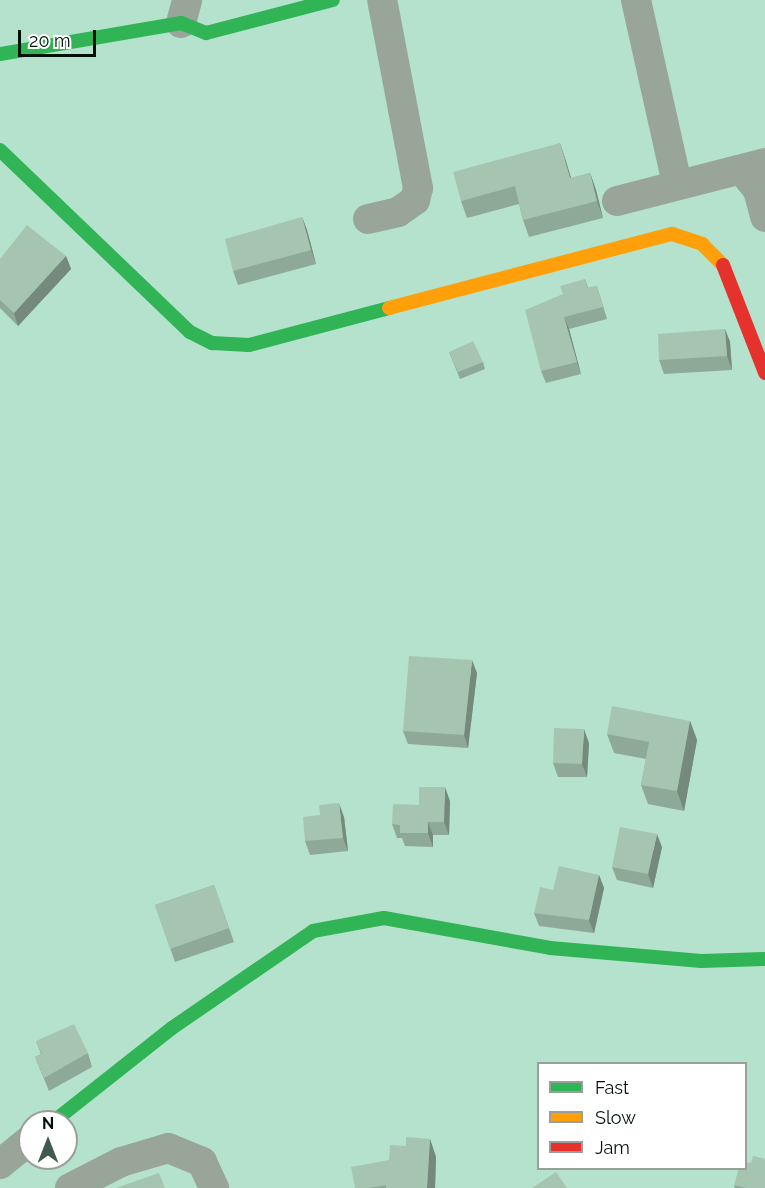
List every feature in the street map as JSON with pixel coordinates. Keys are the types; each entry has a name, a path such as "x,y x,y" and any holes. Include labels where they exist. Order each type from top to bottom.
{"street":[{"path":"0,54 184,11 206,33 333,0"},
{"path":"368,219 398,212 416,200 418,188 382,0"},
{"path":"636,0 677,183"},
{"path":"0,150 190,332 212,343 249,345 672,234 702,244 729,271 765,373"},
{"path":"617,201 677,183 753,167 765,217"},
{"path":"68,1110 172,1028 313,932 384,918 462,928 550,948 701,961 765,959"},
{"path":"70,1188 121,1162 168,1148 202,1162 214,1188"},
{"path":"0,1164 18,1150"}],"building":[{"path":"560,143 570,178 590,173 597,201 523,220 515,186 461,201 453,172"},
{"path":"302,217 311,250 233,271 225,239"},
{"path":"27,225 66,256 14,313 0,300 0,259"},
{"path":"585,279 587,288 597,286 603,307 564,317 577,362 541,371 525,310 563,294 560,286"},
{"path":"725,329 727,356 659,360 658,334"},
{"path":"473,341 483,362 458,372 449,352"},
{"path":"409,656 472,660 464,735 403,731"},
{"path":"612,706 690,721 677,791 641,785 649,742 607,734"},
{"path":"554,728 584,729 582,764 553,763"},
{"path":"419,787 445,787 444,822 428,822 428,833 400,833 400,825 392,824 393,804 419,805"},
{"path":"339,803 343,838 305,841 303,817 320,815 319,805"},
{"path":"620,827 657,834 648,874 612,867"},
{"path":"559,866 599,875 589,920 534,913 540,887 553,890"},
{"path":"214,885 229,928 170,949 155,905"},
{"path":"74,1024 88,1053 44,1078 35,1057 42,1054 36,1041"},
{"path":"406,1137 430,1139 427,1188 386,1188 386,1185 355,1188 351,1167 389,1160 390,1145 406,1146"},
{"path":"753,1156 765,1159 765,1188 746,1188 734,1185 738,1170 747,1170 747,1162 751,1163"},
{"path":"556,1172 567,1188 532,1188"},
{"path":"159,1173 165,1188 116,1188"}],"traffic: fast":[{"path":"0,54 181,23 206,33 333,0"},
{"path":"0,150 190,332 212,343 249,345 389,308"},
{"path":"68,1110 172,1028 313,931 384,918 550,948 701,961 765,959"}],"traffic: slow":[{"path":"389,308 672,234 702,244 723,265"}],"traffic: jam":[{"path":"723,265 765,373"}]}
